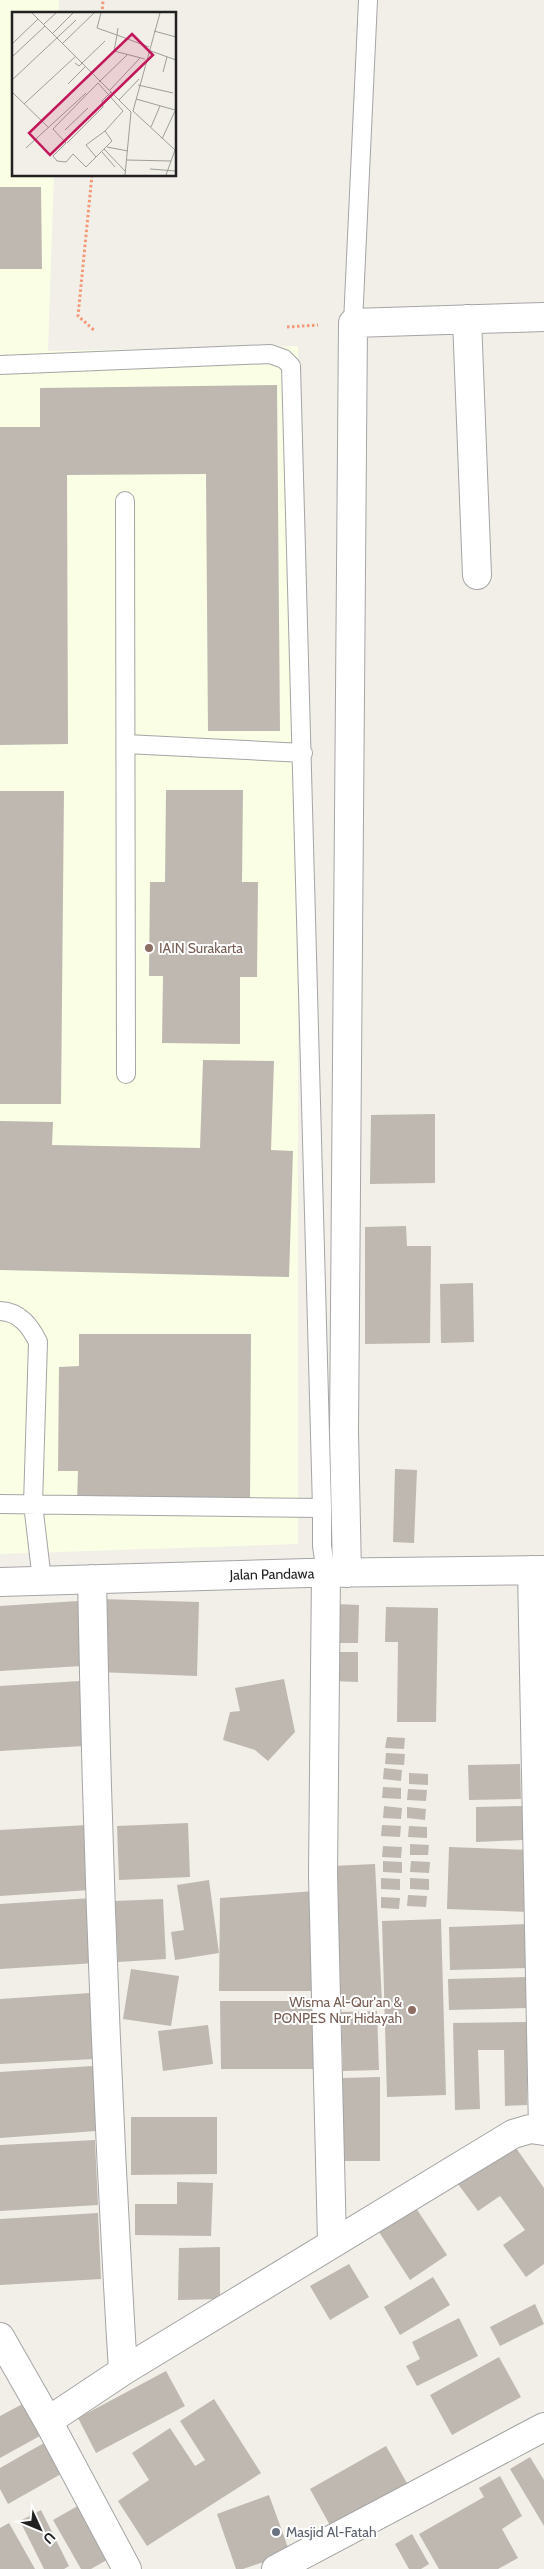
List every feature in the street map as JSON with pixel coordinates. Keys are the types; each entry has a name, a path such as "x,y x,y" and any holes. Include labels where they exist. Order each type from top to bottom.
{"street":[{"path":"332,2242 322,1875 344,1422 353,323 544,316"},
{"path":"467,319 477,575"},
{"path":"48,2421 123,2371 332,2242 513,2134 530,2129 544,2131 538,1570"},
{"name":"Jalan Pandawa","path":"0,1582 336,1573 538,1570"},
{"path":"92,1580 98,1847 106,2017 109,2139 123,2371"},
{"path":"0,2337 48,2421 127,2569"},
{"path":"276,2569 544,2427"}],"lane":[{"path":"353,323 368,0"},
{"path":"0,365 270,354 284,360 291,366 303,753 322,1546 336,1573"},
{"path":"125,502 126,1074"},
{"path":"126,744 303,753"},
{"path":"0,1311 17,1316 30,1325 38,1342 33,1504 42,1580"},
{"path":"0,1504 322,1508"}],"path":[{"path":"92,176 78,316 96,331"},
{"path":"278,327 353,323"}],"shaded area":[{"name":"IAIN Surakarta","path":"0,0 59,0 58,12 12,12 12,176 54,176 48,351 298,346 298,1544 0,1554"}],"building":[{"path":"0,187 41,187 42,269 0,269"},
{"path":"277,385 280,731 208,731 206,474 67,475 68,744 0,745 0,427 40,427 40,388"},
{"path":"166,790 243,790 242,882 258,882 257,977 240,977 240,1044 162,1043 163,976 149,976 150,882 165,882"},
{"path":"0,791 64,791 61,1104 0,1104"},
{"path":"203,1060 274,1061 271,1150 293,1151 289,1277 0,1270 0,1121 53,1122 52,1145 200,1148"},
{"path":"435,1114 435,1183 370,1184 371,1115"},
{"path":"406,1226 407,1246 431,1246 430,1343 365,1344 365,1227"},
{"path":"473,1283 474,1342 441,1343 440,1284"},
{"path":"79,1334 251,1334 250,1502 77,1502 78,1471 58,1471 59,1367 79,1366"},
{"path":"395,1469 417,1470 414,1543 393,1542"},
{"path":"101,1599 199,1602 197,1676 98,1672"},
{"path":"78,1601 82,1666 0,1671 0,1606"},
{"path":"337,1604 359,1605 358,1643 336,1643"},
{"path":"386,1607 438,1608 436,1722 397,1722 398,1642 385,1642"},
{"path":"331,1652 358,1652 358,1682 331,1681"},
{"path":"284,1679 295,1732 268,1761 255,1750 223,1740 230,1712 240,1711 235,1688"},
{"path":"80,1681 84,1746 0,1751 0,1686"},
{"path":"387,1737 405,1738 404,1749 385,1748"},
{"path":"386,1753 405,1754 404,1765 385,1764"},
{"path":"520,1764 521,1799 469,1800 468,1765"},
{"path":"384,1768 402,1770 401,1781 383,1779"},
{"path":"409,1773 428,1774 428,1785 409,1784"},
{"path":"383,1787 401,1788 401,1799 382,1798"},
{"path":"408,1789 427,1790 426,1801 407,1800"},
{"path":"384,1806 402,1808 401,1819 383,1818"},
{"path":"523,1806 523,1840 476,1842 476,1807"},
{"path":"407,1807 426,1809 425,1820 407,1818"},
{"path":"188,1823 190,1877 119,1880 117,1826"},
{"path":"87,1825 90,1890 0,1896 0,1830"},
{"path":"382,1825 401,1826 400,1837 381,1836"},
{"path":"409,1826 427,1827 427,1838 408,1837"},
{"path":"410,1844 429,1845 428,1855 410,1855"},
{"path":"383,1846 402,1847 401,1858 382,1857"},
{"path":"449,1847 532,1850 530,1912 447,1909"},
{"path":"383,1861 402,1862 402,1873 383,1872"},
{"path":"411,1861 430,1862 429,1873 410,1872"},
{"path":"375,1864 382,2002 339,2005 332,1866"},
{"path":"381,1878 400,1879 400,1890 381,1889"},
{"path":"410,1878 429,1879 429,1890 410,1889"},
{"path":"209,1880 219,1953 175,1960 171,1932 184,1930 177,1885"},
{"path":"315,1891 317,1991 219,1991 220,1898"},
{"path":"408,1895 427,1896 426,1907 407,1906"},
{"path":"381,1897 400,1898 399,1909 381,1908"},
{"path":"92,1898 96,1963 0,1969 0,1904"},
{"path":"163,1899 166,1959 118,1962 115,1901"},
{"path":"441,1919 446,2095 387,2097 382,1921"},
{"path":"527,1924 528,1968 450,1970 449,1927"},
{"path":"131,1969 179,1976 171,2026 123,2019"},
{"path":"528,1977 529,2008 449,2010 448,1979"},
{"path":"90,1993 94,2059 0,2064 0,1999"},
{"path":"220,2001 318,2001 319,2069 221,2069"},
{"path":"377,2011 379,2070 343,2071 341,2012"},
{"path":"527,2022 527,2105 505,2106 504,2050 478,2050 480,2109 455,2110 453,2023"},
{"path":"208,2025 213,2064 163,2071 158,2031"},
{"path":"93,2066 96,2131 0,2138 0,2072"},
{"path":"380,2077 380,2161 341,2161 341,2078"},
{"path":"131,2117 217,2117 217,2174 131,2175"},
{"path":"95,2140 98,2205 0,2211 0,2145"},
{"path":"514,2145 544,2188 544,2264 526,2277 503,2245 525,2230 500,2196 478,2211 458,2184"},
{"path":"177,2182 213,2183 211,2236 135,2235 135,2204 177,2204"},
{"path":"416,2208 447,2255 410,2280 379,2232"},
{"path":"98,2213 101,2279 0,2285 0,2219"},
{"path":"220,2247 220,2299 178,2300 179,2248"},
{"path":"349,2264 369,2297 330,2320 310,2286"},
{"path":"433,2277 450,2305 400,2335 384,2307"},
{"path":"535,2304 544,2324 500,2346 490,2327"},
{"path":"459,2318 478,2356 417,2386 406,2366 420,2359 412,2342"},
{"path":"499,2357 521,2397 452,2435 430,2395"},
{"path":"166,2371 185,2406 96,2453 78,2418"},
{"path":"214,2399 261,2473 147,2546 118,2501 149,2480 132,2453 170,2428 195,2466 205,2460 180,2421"},
{"path":"30,2400 47,2432 0,2458 0,2416"},
{"path":"51,2439 68,2470 8,2504 0,2489 0,2468"},
{"path":"386,2446 408,2485 332,2529 310,2489"},
{"path":"530,2457 544,2480 544,2526 510,2469"},
{"path":"500,2476 522,2516 502,2529 518,2558 498,2569 439,2569 419,2534 484,2497 479,2488"},
{"path":"269,2495 290,2553 243,2569 236,2569 217,2514"},
{"path":"83,2503 112,2557 91,2569 81,2569 53,2520"},
{"path":"41,2510 69,2566 64,2569 44,2569 20,2521"},
{"path":"9,2523 35,2569 0,2569 0,2528"},
{"path":"412,2534 429,2564 421,2569 409,2569 395,2544"}],"place":[{"name":"IAIN Surakarta","path":"149,948"},
{"name":"Wisma Al-Qur'an & PONPES Nur Hidayah","path":"412,2010"},
{"name":"Masjid Al-Fatah","path":"276,2532"}]}
